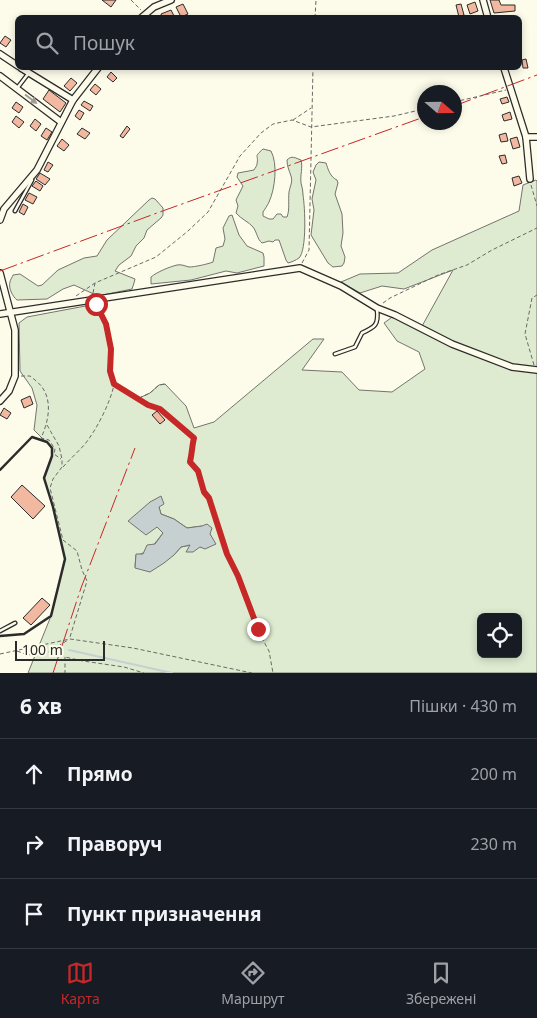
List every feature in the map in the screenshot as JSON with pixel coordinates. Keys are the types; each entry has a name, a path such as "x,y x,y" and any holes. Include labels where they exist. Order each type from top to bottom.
{"street":[{"path":"144,15 154,7 171,0"},
{"path":"483,0 487,15"},
{"path":"0,54 15,64"},
{"path":"24,70 73,100"},
{"path":"0,220 4,209 37,170 73,100 96,70"},
{"path":"505,70 526,137 530,179"},
{"path":"0,76 62,122"},
{"path":"526,137 537,137"},
{"path":"0,314 67,303 94,302 300,268 341,286 377,308 452,344 512,367 536,370"},
{"path":"0,273 15,330 15,376 9,391 0,400"}],"lane":[{"path":"17,89 29,73"},
{"path":"15,210 37,170"},
{"path":"335,354 355,347 362,333 374,327 378,319 377,308"},
{"path":"0,631 15,623"}],"path":[{"path":"131,0 142,15"},
{"path":"315,15 316,0"},
{"path":"300,268 309,250 313,70"},
{"path":"462,100 511,89"},
{"path":"67,303 95,283 156,257 208,212 240,156 261,133 273,124 292,120 312,108"},
{"path":"292,120 311,128 394,116 417,111"},
{"path":"530,179 537,206"},
{"path":"377,308 390,298 438,275 467,265 492,250 537,228"},
{"path":"60,654 60,645 70,639 87,581 77,551 63,540 50,488 62,468 85,444 101,419 112,395 114,384 110,371 111,349 106,324 94,302 95,283"},
{"path":"536,370 525,334 532,298 537,295"},
{"path":"15,376 30,376 42,387 48,401 47,425 41,438 49,440 55,449 54,454 62,459"},
{"path":"114,384 148,405 160,409 194,438 190,462 198,471 204,492 209,498 227,554 238,576 268,651 273,673"},
{"path":"137,399 150,393 159,385 165,384"},
{"path":"47,425 59,446 62,468"},
{"path":"0,654 70,639 133,648 252,673"},
{"path":"17,650 28,655 54,651 65,657 124,667 144,673"},
{"path":"65,657 65,673"}],"green space":[{"path":"263,149 271,151 274,163 273,190 263,212 263,216 269,219 273,219 277,214 287,217 292,180 287,160 292,157 301,160 305,218 303,246 299,258 288,263 279,240 262,243 253,227 236,213 238,206 236,200 243,186 237,177 238,173 254,170 257,165 257,155"},
{"path":"319,162 326,163 331,175 338,183 335,194 342,214 343,233 341,246 345,257 342,266 333,267 328,263 311,235 314,210 312,199 316,180 313,172"},
{"path":"536,180 537,673 28,673 51,616 65,559 44,478 52,456 52,448 34,430 37,405 32,388 20,371 19,323 27,317 96,304 106,324 111,349 110,371 114,384 137,399 150,393 159,385 165,384 186,406 194,428 214,422 313,339 324,339 302,370 342,372 359,390 392,392 425,369 419,352 397,341 384,323 395,315 421,328 453,270 404,289 382,286 360,293 341,282 360,274 398,273 432,250 519,211 523,185","holes":["150,502 159,507 161,514 174,519 187,528 202,526 210,534 215,544 200,547 191,545 181,547 174,555 135,567 136,555 148,550 163,533 157,527"]},
{"path":"152,198 163,208 163,215 147,230 144,238 136,246 131,256 119,265 115,271 135,279 132,289 98,296 74,285 63,289 47,299 17,300 14,297 10,290 10,280 13,275 20,274 38,286 42,285 58,270 84,258 97,256 107,240"},
{"path":"232,215 239,235 247,246 263,253 264,266 237,273 226,271 191,280 151,284 151,277 170,267 183,265 192,267 213,262 216,248 223,246 225,239 223,228 229,216"}],"shaded area":[{"path":"161,496 164,504 159,507 161,514 174,519 187,528 207,524 212,528 210,534 216,544 205,549 200,547 193,552 186,552 190,545 181,547 174,555 150,572 135,568 136,554 143,554 147,545 155,544 163,533 157,527 146,535 128,521 150,502"}],"building":[{"path":"102,0 116,0 111,7"},
{"path":"490,0 499,0 501,5 515,5 515,11 494,13"},
{"path":"475,2 478,11 470,14 467,5"},
{"path":"183,4 188,14 180,15 176,7"},
{"path":"461,4 464,15 458,15 456,5"},
{"path":"171,10 174,15 161,15"},
{"path":"5,36 11,40 6,47 0,43"},
{"path":"526,59 528,68 523,68 522,60"},
{"path":"111,72 117,78 113,82 107,77"},
{"path":"71,78 77,83 70,91 64,86"},
{"path":"95,84 101,89 96,95 90,90"},
{"path":"49,90 66,103 60,112 43,99"},
{"path":"507,97 509,102 502,104 500,99"},
{"path":"84,101 93,106 90,111 81,105"},
{"path":"16,102 23,107 19,113 12,108"},
{"path":"79,110 84,113 80,120 75,116"},
{"path":"510,112 512,119 504,121 502,115"},
{"path":"16,116 24,122 19,128 12,122"},
{"path":"35,119 41,124 36,131 30,126"},
{"path":"127,126 130,129 123,138 120,136"},
{"path":"46,128 52,132 47,140 41,136"},
{"path":"82,128 90,133 85,139 77,134"},
{"path":"506,133 508,141 501,142 499,135"},
{"path":"517,137 520,147 513,149 510,139"},
{"path":"62,139 69,145 64,151 57,146"},
{"path":"505,155 507,163 502,164 499,156"},
{"path":"48,162 53,165 48,172 44,170"},
{"path":"40,173 50,179 45,185 36,179"},
{"path":"519,176 522,183 514,186 512,178"},
{"path":"36,181 43,186 40,191 32,186"},
{"path":"29,193 37,197 33,204 25,200"},
{"path":"23,204 28,207 24,215 19,212"},
{"path":"30,396 33,404 24,408 21,400"},
{"path":"4,408 11,413 7,419 0,415"},
{"path":"157,411 165,420 160,424 152,415"},
{"path":"22,485 45,506 33,519 11,497"},
{"path":"42,598 50,605 31,625 23,618"}],"waterway":[{"path":"69,650 172,673"}],"wall":[{"path":"0,470 32,437 47,442 52,448 52,456 44,478 65,559 51,616 24,634 0,636"}],"power":[{"path":"462,103 537,75"},
{"path":"0,271 417,120"},
{"path":"53,673 81,588 135,448"}],"route":[{"path":"96,304 106,324 111,349 110,371 114,384 148,405 160,409 194,438 190,462 198,471 204,492 209,498 227,554 238,576 258,629"}]}
